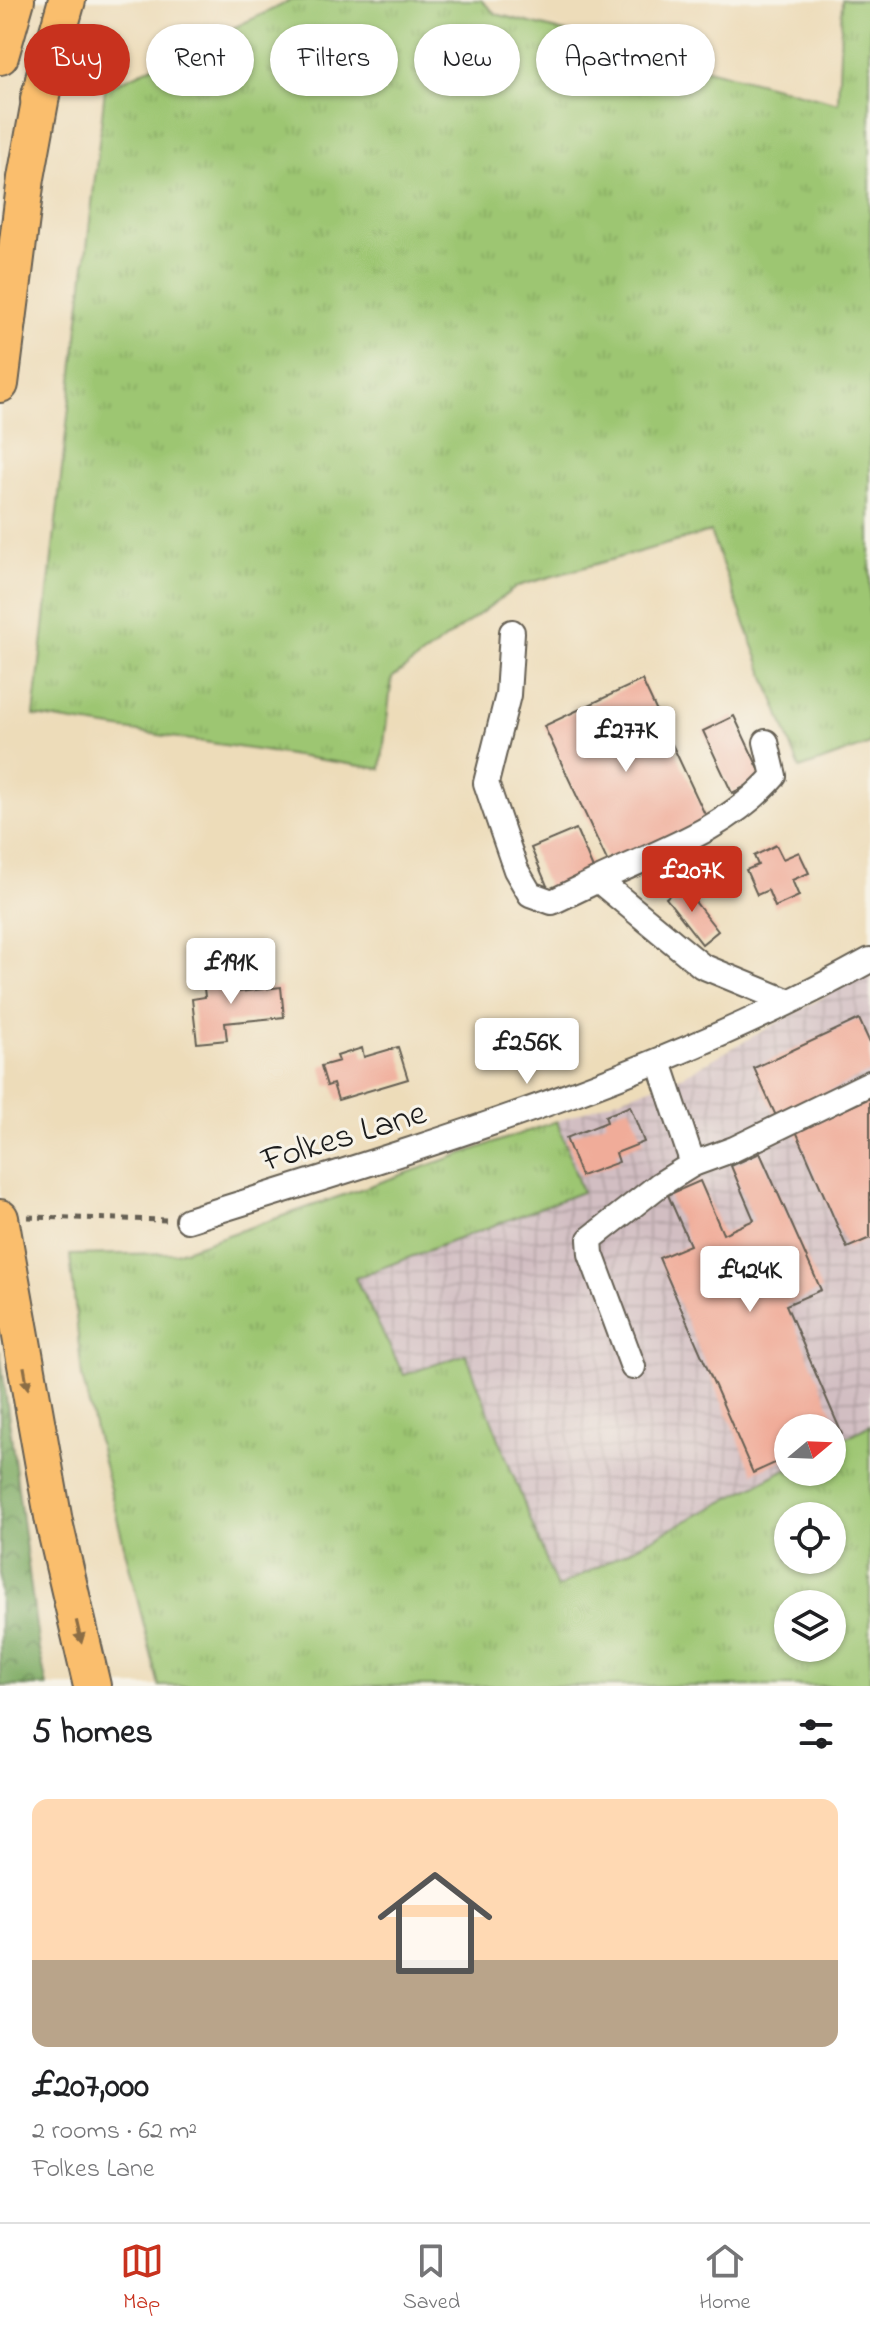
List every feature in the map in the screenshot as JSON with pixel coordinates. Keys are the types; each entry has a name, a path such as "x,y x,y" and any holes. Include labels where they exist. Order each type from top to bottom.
{"highway":[{"path":"60,24 67,0"},
{"path":"0,56 9,13"},
{"path":"0,251 39,96"},
{"path":"0,384 24,193 41,96"},
{"path":"14,1218 54,1522 92,1686"}],"street":[{"path":"512,632 508,695 486,783 516,870 530,894 552,902 723,822 758,795 774,776 766,742"},
{"path":"598,880 702,966 787,1001"},
{"name":"Folkes Lane","path":"188,1220 491,1126 659,1062 870,960"},
{"path":"659,1062 693,1164"},
{"path":"633,1367 591,1254 590,1239 659,1185 693,1164 734,1149 870,1083"}],"path":[{"path":"14,1218 188,1220"}],"shaded area":[{"path":"870,971 870,1425 846,1438 846,1414 774,1414 774,1475 557,1589 466,1355 404,1375 355,1278 581,1193 557,1121 684,1075"}],"green space":[{"path":"292,0 481,0 496,14 536,24 536,96 715,96 715,71 838,103 842,0 870,0 870,744 800,769 710,532 518,586 392,678 381,769 34,716 104,96 130,96 130,77 146,69 146,96 254,96 254,24 242,24"},
{"path":"557,1121 582,1192 355,1278 404,1375 466,1354 557,1588 774,1475 774,1486 846,1486 846,1438 870,1425 870,1686 159,1686 82,1377 70,1255 176,1253"},
{"path":"0,1351 39,1649 47,1686 0,1686"}],"building":[{"path":"642,680 708,821 610,867 544,726"},
{"path":"734,716 763,778 732,793 703,731"},
{"path":"576,829 595,873 550,893 531,848"},
{"path":"776,845 783,859 799,852 809,873 792,880 799,896 775,907 768,890 757,895 746,870 758,865 754,856"},
{"path":"682,885 718,931 702,944 666,898"},
{"path":"229,968 231,993 281,987 284,1017 225,1023 227,1040 197,1043 192,999 205,997 202,970"},
{"path":"859,1019 870,1043 870,1072 776,1116 754,1068"},
{"path":"398,1047 408,1079 338,1100 333,1084 327,1086 321,1066 339,1061 337,1056 362,1048 364,1057"},
{"path":"870,1098 870,1238 847,1248 796,1131"},
{"path":"630,1106 644,1142 616,1153 619,1162 581,1176 566,1138 607,1122 605,1116"},
{"path":"760,1153 821,1290 786,1305 833,1414 774,1414 774,1463 753,1473 659,1258 690,1245 668,1195 700,1181 723,1234 754,1220 731,1166"}]}
